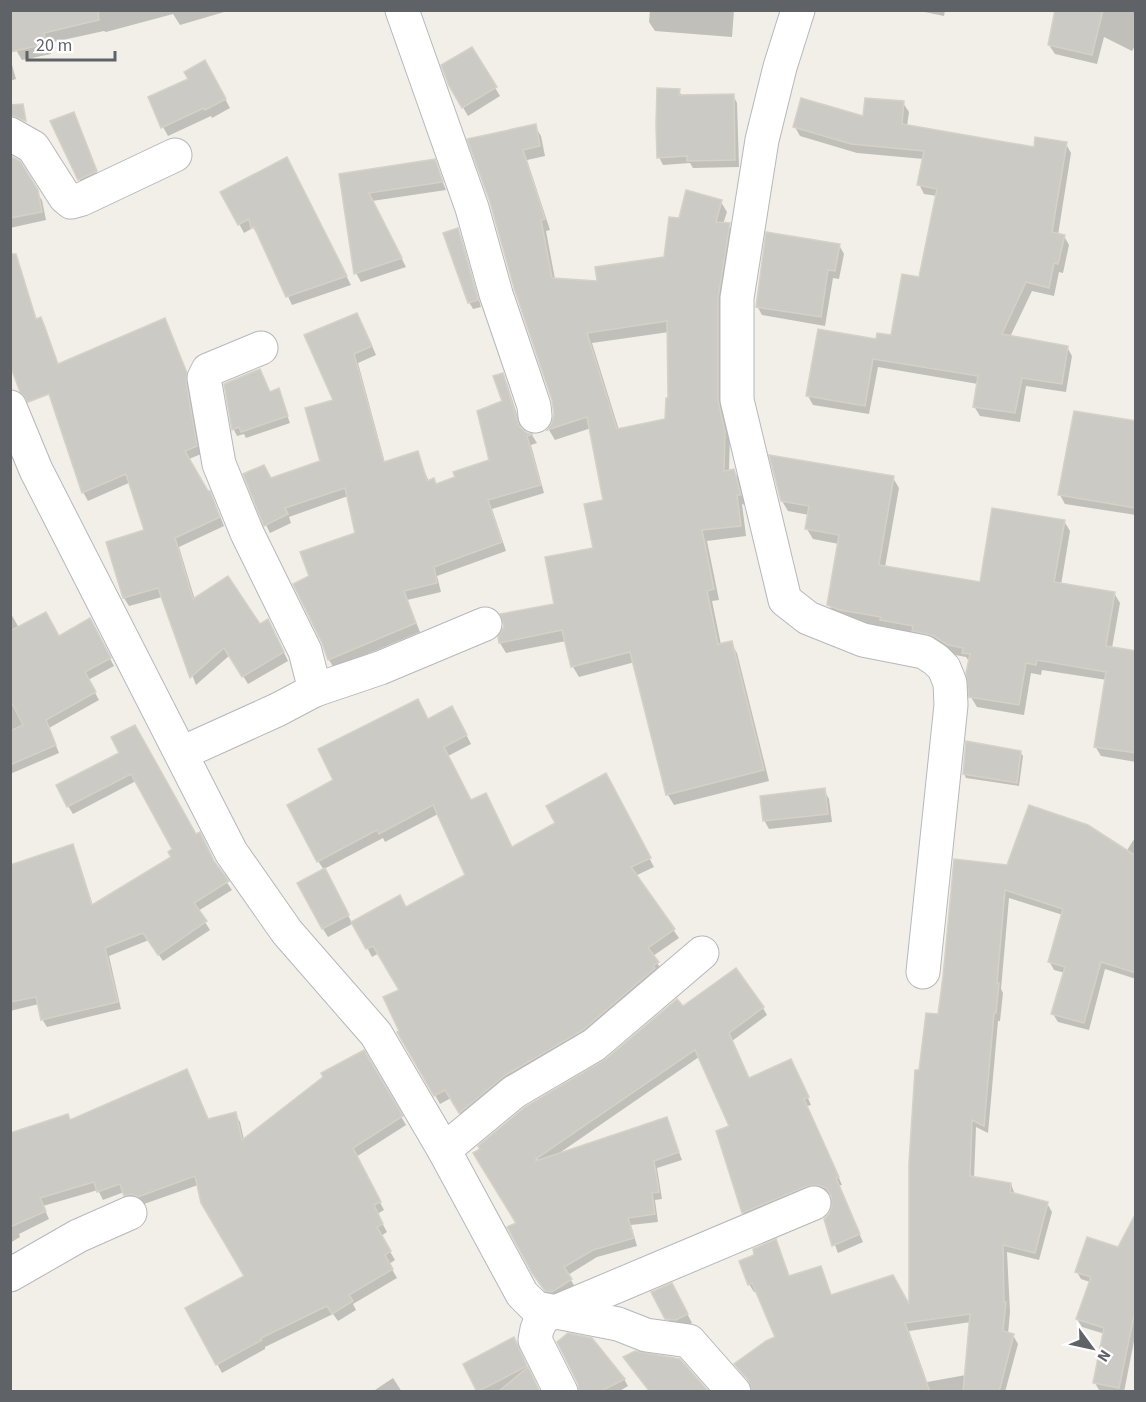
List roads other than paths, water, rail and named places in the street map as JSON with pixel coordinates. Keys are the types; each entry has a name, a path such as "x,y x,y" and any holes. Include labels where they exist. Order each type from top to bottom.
{"street":[{"path":"402,10 472,208 496,294 536,416"},
{"path":"798,10 780,67 762,140 737,298 737,400 785,600 808,618 863,640 924,652 944,668 950,683 951,705 923,972"},
{"path":"10,134 33,147 64,197 71,202 82,200 175,155"},
{"path":"261,348 207,370 204,378 219,464 247,533 305,651 315,690"},
{"path":"10,406 36,470 231,852 287,932 376,1034 444,1150 522,1294 536,1308 550,1312 618,1324 645,1335 689,1341 734,1392"},
{"path":"182,753 277,710 315,690 380,668 486,624"},
{"path":"444,1150 514,1092 594,1045 702,953"},
{"path":"561,1392 535,1340 550,1312 814,1203"},
{"path":"10,1275 78,1236 130,1213"}]}
